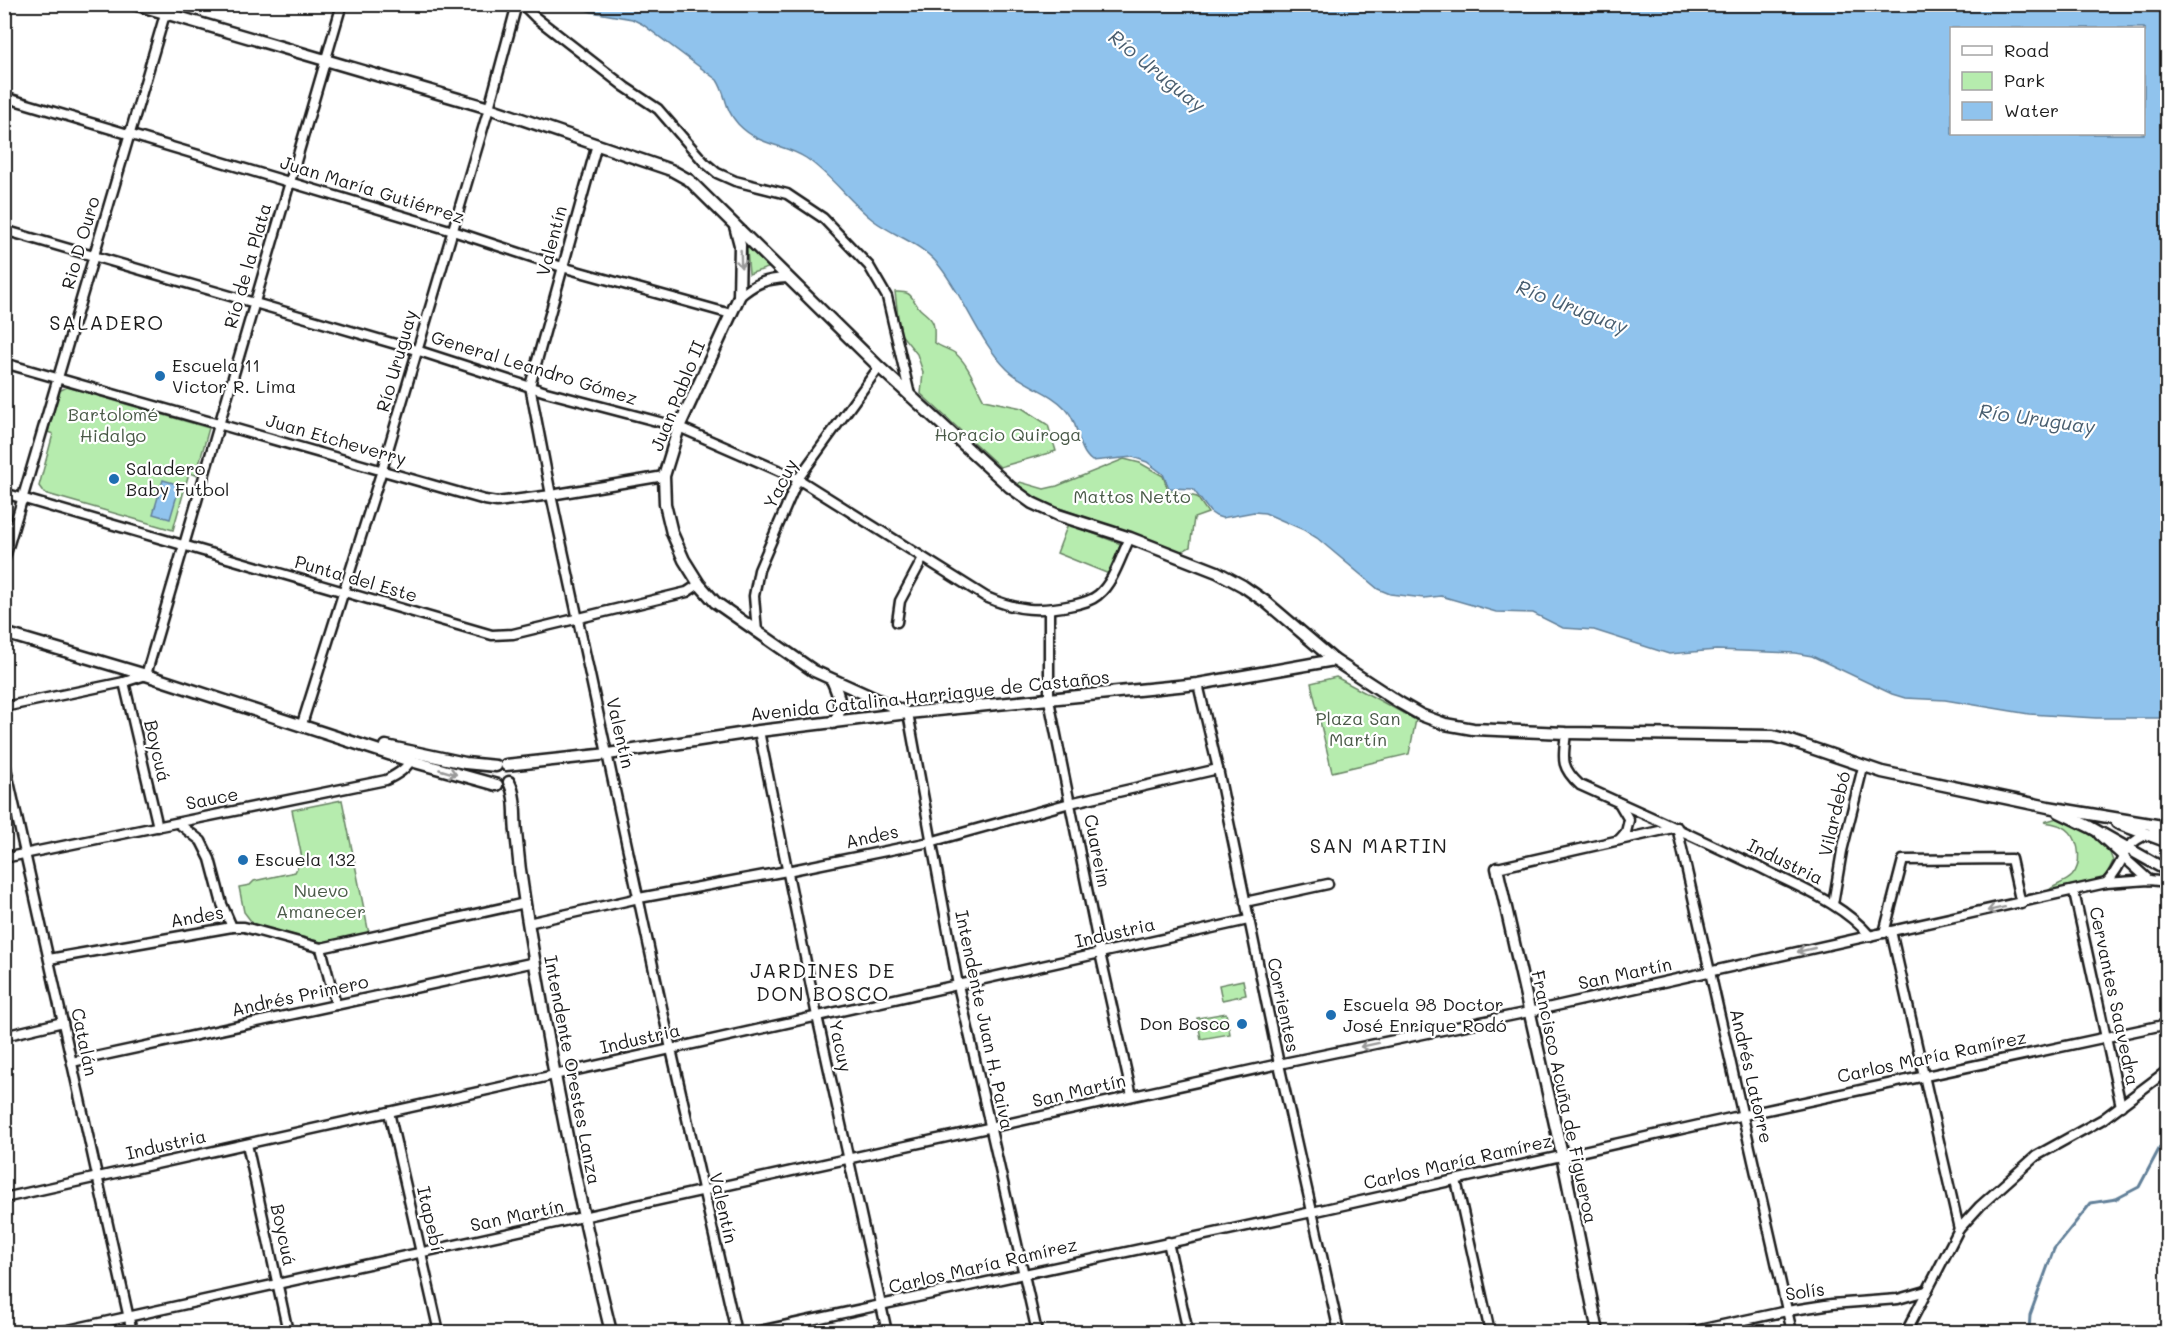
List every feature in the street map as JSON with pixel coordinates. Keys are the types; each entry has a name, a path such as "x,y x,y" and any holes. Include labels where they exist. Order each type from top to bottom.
{"street":[{"path":"134,4 167,9 325,60 489,108 671,170 689,180 735,223 787,278 879,367 1010,487 1032,502 1058,515 1130,538 1217,572 1243,586 1266,602 1334,660 1421,715 1445,724 1473,729 1566,734 1773,736 1882,772 2048,807 2168,828"},
{"name":"Río de la Plata","path":"146,675 342,4"},
{"name":"Río Uruguay","path":"308,726 344,593 453,231 517,4"},
{"path":"522,4 535,17 625,87 658,109 704,162 717,173 735,181 787,194 823,218 869,266 886,297 911,396"},
{"name":"Rio D Ouro","path":"4,561 167,9"},
{"name":"Juan María Gutiérrez","path":"4,97 453,231 562,267 731,314"},
{"name":"Valentín","path":"597,144 530,386 551,495 671,1049 736,1332"},
{"name":"Juan Pablo II","path":"735,223 740,245 739,297 679,427 663,476 665,504 672,533 684,560 699,584 715,602 814,671 908,713"},
{"name":"General Leandro Gómez","path":"4,230 416,350 546,392 679,427 798,479 986,597 1006,606 1028,610 1049,610 1086,602 1098,595 1107,585 1130,538"},
{"path":"739,297 759,281 770,278 787,278"},
{"name":"Juan Etcheverry","path":"4,363 485,500 497,502 551,495 663,476"},
{"name":"Yacuy","path":"757,632 754,596 759,570 798,479 879,367"},
{"name":"Punta del Este","path":"4,493 492,635 513,634 578,619 687,592 699,584"},
{"path":"897,622 900,602 923,558"},
{"name":"Cuareim","path":"1049,610 1049,700 1100,953 1132,1096"},
{"name":"Avenida Catalina Harriague de Castaños","path":"4,633 308,726 505,783"},
{"name":"Avenida Catalina Harriague de Castaños","path":"412,757 501,766 530,764 759,731 908,713 1198,684 1334,660"},
{"path":"4,707 124,682 146,675"},
{"path":"832,680 838,694 840,708 837,719 833,723"},
{"name":"Boycuá","path":"124,682 158,826"},
{"name":"Corrientes","path":"1198,684 1339,1332"},
{"name":"Intendente Juan H. Paiva","path":"908,713 958,985 1037,1332"},
{"name":"Yacuy","path":"759,731 817,1016 887,1332"},
{"name":"Industria","path":"1566,734 1563,759 1567,773 1580,785 1677,827 1833,904 1858,922 1870,936"},
{"name":"Sauce","path":"4,858 386,780 398,773 412,757"},
{"name":"Catalán","path":"4,759 132,1332"},
{"path":"505,783 519,769 530,764"},
{"path":"501,766 511,770 505,783 491,776 501,766"},
{"name":"Vilardebó","path":"1833,904 1842,851 1863,767"},
{"name":"Andes","path":"528,923 639,898 930,842 1070,803 1218,770"},
{"name":"Intendente Orestes Lanza","path":"505,783 513,794 525,903 555,1075 583,1218 611,1332"},
{"path":"1617,801 1629,820 1626,832 1619,840"},
{"path":"2048,807 2090,827 2125,854 2149,880"},
{"path":"2095,814 2168,842"},
{"path":"178,822 201,841 210,859 222,904 232,927"},
{"path":"1497,868 1677,827"},
{"name":"Andrés Latorre","path":"1677,827 1792,1332"},
{"path":"2106,884 2116,873 2125,854 2147,834 2168,828"},
{"path":"2125,854 2168,871"},
{"path":"1959,1229 1887,932 1902,860 2011,859 2021,904"},
{"name":"Francisco Acuña de Figueroa","path":"1497,868 1562,1155 1598,1332"},
{"name":"San Martín","path":"59,1332 2106,884 2149,880 2168,882"},
{"path":"1245,902 1328,884"},
{"name":"Cervantes Saavedra","path":"2074,892 2121,1106"},
{"name":"Andes","path":"49,959 232,927 244,927 321,948 525,903"},
{"name":"Industria","path":"4,1198 1248,920"},
{"path":"321,948 336,1005"},
{"name":"Andrés Primero","path":"72,1062 535,962"},
{"path":"4,1035 63,1022"},
{"name":"Carlos María Ramírez","path":"755,1332 2168,1024"},
{"path":"1906,1332 1959,1229 1997,1190 2036,1156 2103,1119 2168,1070"},
{"name":"Itapebí","path":"389,1112 439,1332"},
{"name":"Boycuá","path":"247,1144 288,1332"},
{"path":"1456,1180 1490,1332"},
{"path":"1168,1242 1188,1332"},
{"name":"Solís","path":"1690,1332 1786,1311 1832,1304 1898,1299 1926,1291"}],"green space":[{"path":"746,239 771,267 749,274"},
{"name":"Horacio Quiroga","path":"895,292 909,294 930,319 934,328 934,342 954,352 961,359 984,400 1022,408 1048,425 1056,451 1000,467 921,394 923,372 917,354 900,333"},
{"name":"Bartolomé Hidalgo","path":"67,387 209,428 196,475 189,473 173,530 44,493 39,486 53,434 48,432 59,391"},
{"name":"Mattos Netto","path":"1124,459 1140,463 1163,476 1168,490 1197,497 1208,513 1194,518 1190,547 1181,552 1043,502 1017,486 1020,482 1044,489 1057,486"},
{"path":"1068,524 1121,544 1109,574 1057,553"},
{"name":"Plaza San Martín","path":"1336,677 1416,720 1409,754 1332,772 1311,683"},
{"name":"Nuevo Amanecer","path":"342,800 369,934 325,943 254,925 244,912 239,887 250,885 254,881 295,872 302,858 292,810"},
{"path":"2057,818 2074,823 2091,833 2105,846 2113,861 2105,878 2094,883 2045,894 2072,876 2078,860 2078,848 2070,832 2062,826 2044,822"},
{"path":"1243,980 1246,995 1222,1000 1219,985"},
{"path":"1226,1013 1230,1034 1201,1039 1197,1018"}],"water":[{"path":"571,5 2167,5 2167,718 2096,718 2029,714 1945,700 1905,698 1812,656 1795,653 1716,650 1669,654 1594,630 1563,628 1533,613 1496,612 1441,596 1424,598 1390,594 1378,589 1317,538 1304,530 1265,513 1254,512 1222,518 1216,516 1210,512 1193,489 1169,488 1163,474 1147,462 1133,457 1092,461 1083,450 1074,422 1066,409 1014,375 996,357 947,276 930,256 873,220 824,172 806,158 763,141 746,131 730,113 717,80 632,19 592,12"},
{"path":"163,480 180,485 170,519 153,514"}],"waterway":[{"path":"2029,1332 2030,1315 2054,1249 2091,1203 2116,1199 2139,1187 2166,1136 2168,1137"}],"place":[{"name":"Escuela 11 Victor R. Lima","path":"160,376"},
{"name":"Saladero Baby Futbol","path":"114,479"},
{"name":"Escuela 132","path":"243,860"},
{"name":"Escuela 98 Doctor José Enrique Rodó","path":"1331,1015"},
{"name":"Don Bosco","path":"1242,1024"}],"district":[{"name":"SALADERO","path":"107,323"},
{"name":"SAN MARTIN","path":"1379,846"},
{"name":"JARDINES DE DON BOSCO","path":"823,982"}]}
